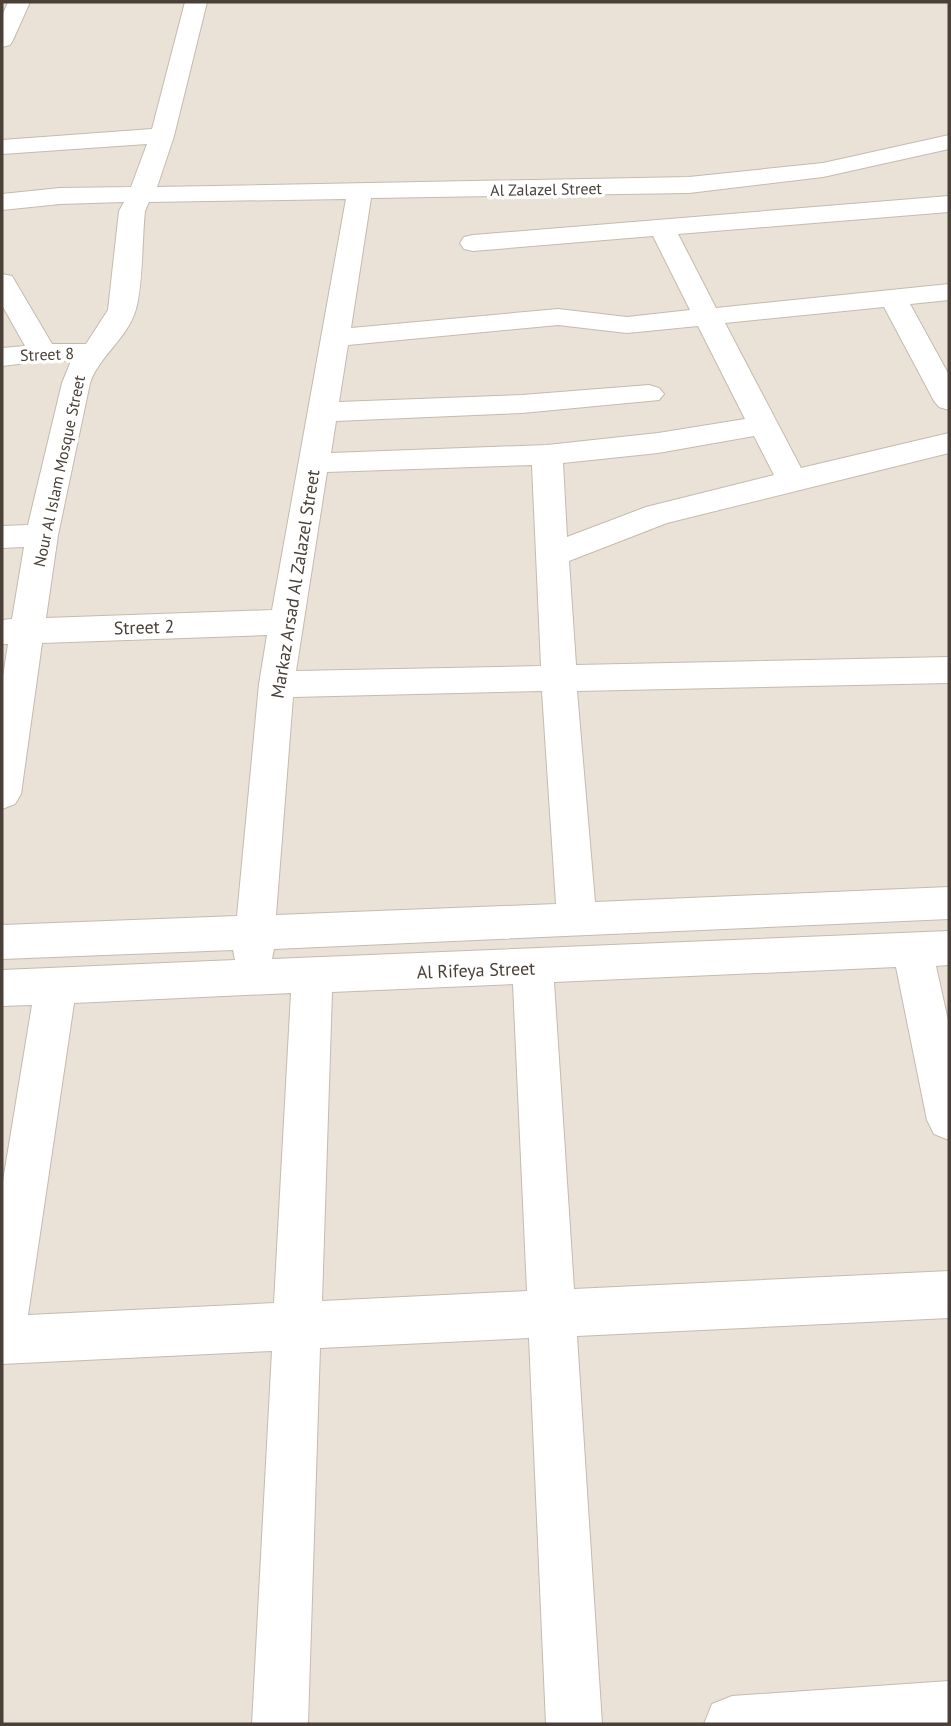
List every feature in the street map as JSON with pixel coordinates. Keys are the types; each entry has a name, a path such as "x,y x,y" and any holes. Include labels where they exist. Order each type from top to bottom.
{"street":[{"path":"2,40 19,2"},
{"name":"Nour Al Islam Mosque Street","path":"2,794 15,632 42,534 76,383 81,368 106,339 122,310 132,211 149,177 162,136 197,2"},
{"path":"2,147 162,136"},
{"name":"Al Zalazel Street","path":"2,202 60,196 641,187 735,181 823,170 947,146"},
{"path":"735,181 756,219"},
{"name":"Markaz Arsad Al Zalazel Street","path":"251,979 276,684 360,191"},
{"path":"473,243 949,204"},
{"path":"661,227 792,480"},
{"path":"2,282 43,352"},
{"path":"335,338 558,317 627,326 949,292"},
{"path":"893,298 949,401"},
{"name":"Street 8","path":"2,357 43,352 92,353"},
{"path":"323,412 495,406 649,394"},
{"path":"314,463 547,455 658,443 763,425"},
{"path":"553,555 657,516 792,480 949,443"},
{"path":"547,455 559,678 577,920"},
{"path":"2,537 42,534"},
{"name":"Street 2","path":"15,632 287,622"},
{"path":"276,684 949,670"},
{"path":"2,942 949,903"},
{"path":"931,949 949,1120"},
{"name":"Al Rifeya Street","path":"2,988 931,949"},
{"path":"533,967 574,1724"},
{"path":"280,1724 312,976"},
{"path":"2,1328 56,986"},
{"path":"2,1340 949,1294"},
{"path":"732,1724 949,1709"}],"shaded area":[{"path":"2,2 949,2 949,1724 2,1724"}]}
